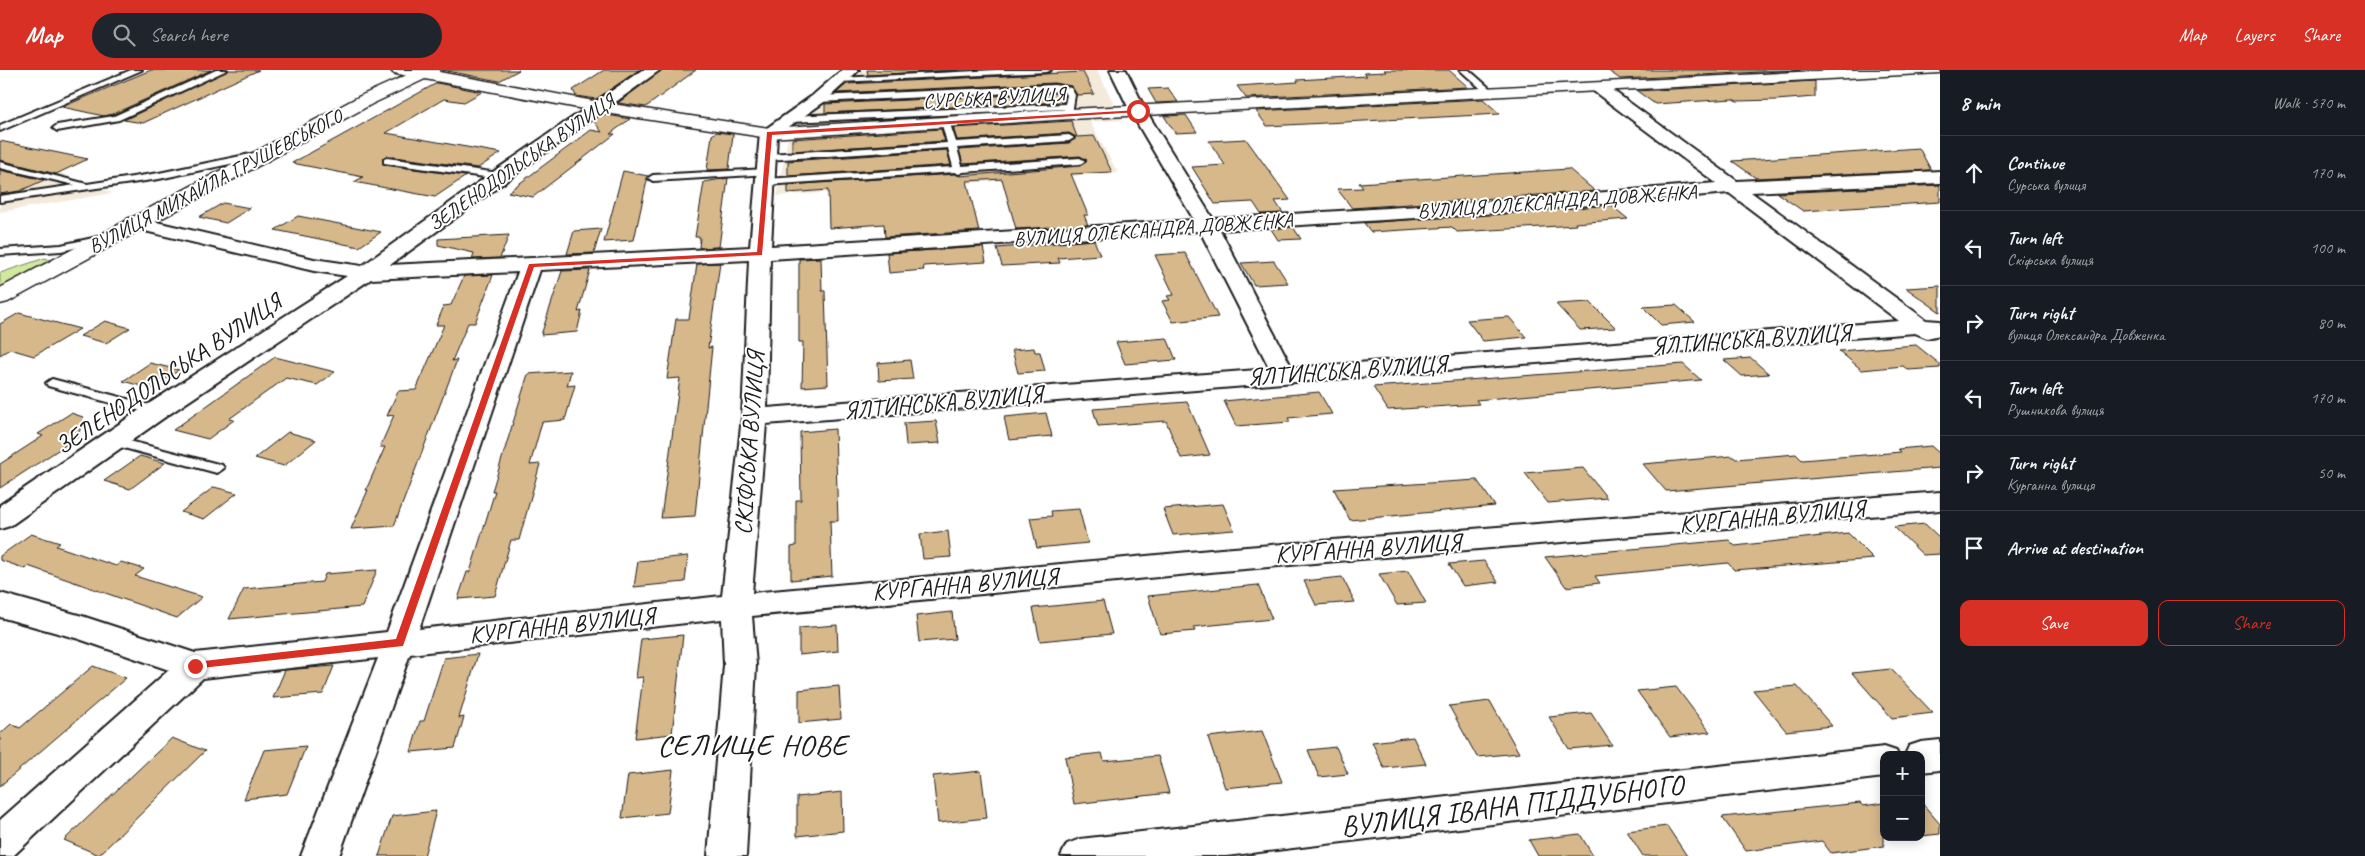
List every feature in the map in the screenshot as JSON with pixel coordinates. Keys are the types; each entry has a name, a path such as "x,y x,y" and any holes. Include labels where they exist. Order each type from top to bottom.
{"street":[{"path":"399,70 427,72"},
{"name":"ЗЕЛЕНОДОЛЬСЬКА ВУЛИЦЯ","path":"0,519 156,412 366,273 499,176 652,70"},
{"path":"1118,70 1138,111 1207,225 1284,374"},
{"path":"1574,70 1930,327 1940,340"},
{"name":"СУРСЬКА ВУЛИЦЯ","path":"427,72 599,107 768,161 945,121 1070,110 1138,111 1934,70"},
{"name":"ВУЛИЦЯ МИХАЙЛА ГРУШЕВСЬКОГО","path":"0,297 261,155 366,100 427,72"},
{"path":"768,161 791,119 846,75"},
{"name":"СКІФСЬКА ВУЛИЦЯ","path":"727,856 740,665 736,606 754,417 760,253 768,161"},
{"name":"ВУЛИЦЯ ОЛЕКСАНДРА ДОВЖЕНКА","path":"366,273 760,253 1498,206 1734,187 1940,177"},
{"name":"ЗЕЛЕНОДОЛЬСЬКА ВУЛИЦЯ","path":"135,223 314,265 366,273"},
{"path":"320,856 399,643 531,265"},
{"name":"ЯЛТИНСЬКА ВУЛИЦЯ","path":"754,417 1284,374 1930,327"},
{"name":"КУРГАННА ВУЛИЦЯ","path":"0,605 82,628 195,666 736,606 1231,559 1940,501"},
{"path":"0,844 195,666"},
{"path":"1925,757 1940,755"},
{"name":"ВУЛИЦЯ ІВАНА ПІДДУБНОГО","path":"1080,856 1880,762"}],"lane":[{"path":"0,128 138,70"},
{"path":"57,128 116,118 223,70"},
{"path":"846,75 1047,70"},
{"path":"1464,70 1491,93"},
{"path":"791,119 1070,110 1071,95 1068,90 1055,88 818,99"},
{"path":"945,121 958,171"},
{"path":"653,178 768,161 1069,138"},
{"path":"0,199 159,176 261,155"},
{"path":"387,161 499,176"},
{"path":"768,161 958,171 1080,161"},
{"path":"0,165 74,183 97,186"},
{"path":"0,190 37,194"},
{"path":"0,252 61,248 110,237"},
{"path":"52,383 156,412"},
{"path":"114,441 217,468"}],"shaded area":[{"path":"853,70 1097,70 1122,120 1090,122 1118,173 777,196 790,127"},
{"path":"0,150 113,193 0,212"}],"green space":[{"path":"45,258 50,260 0,288 0,273"}],"building":[{"path":"151,70 211,70 113,114 104,116 62,107"},
{"path":"229,70 259,70 143,123 124,120"},
{"path":"442,70 519,70 499,81"},
{"path":"604,70 639,70 596,99 576,96 573,90"},
{"path":"662,70 696,70 646,107 618,103"},
{"path":"867,70 959,70 868,75"},
{"path":"1384,70 1449,70 1468,87 1246,98 1237,86 1367,76 1364,73 1386,72"},
{"path":"1607,70 1801,70 1620,79"},
{"path":"1083,72 1094,94 1077,95 1071,86 1055,83 836,93 847,84"},
{"path":"1815,81 1815,97 1776,100 1737,101 1733,99 1655,104 1637,91"},
{"path":"437,83 482,92 464,102 444,99 386,133 501,153 478,168 387,156 382,158 384,165 466,176 435,197 354,182 363,177 292,163"},
{"path":"1168,88 1178,102 1156,103 1148,89"},
{"path":"1064,94 1065,96 1060,96 1063,102 825,113 825,104"},
{"path":"1483,99 1500,114 1267,126 1256,111"},
{"path":"602,114 630,119 610,134 615,134 533,197 508,192 591,130 602,132 593,120"},
{"path":"1186,115 1197,132 1175,133 1164,116"},
{"path":"1071,121 1077,137 1094,136 1112,172 1071,174 1088,215 1084,215 1088,225 1016,229 1002,179 967,181 979,231 885,237 884,224 829,228 828,190 788,193 788,185 955,174 960,176 1080,166 1087,160 1080,156 963,164 959,150 1069,143 1076,137 1069,133 957,140 953,128"},
{"path":"941,129 945,141 792,151 792,139"},
{"path":"716,132 733,134 729,169 707,170 712,135"},
{"path":"1246,139 1290,200 1275,201 1283,213 1261,214 1253,202 1215,204 1192,167 1225,165 1209,141"},
{"path":"0,141 88,159 56,174 0,160"},
{"path":"1919,148 1931,170 1756,178 1732,161"},
{"path":"947,150 951,165 788,176 788,161"},
{"path":"1569,169 1595,191 1352,208 1337,189 1363,188 1359,183"},
{"path":"0,170 44,180 20,191 0,194"},
{"path":"623,171 648,176 634,240 604,242"},
{"path":"728,178 719,247 699,248 700,237 695,237 704,182"},
{"path":"1940,185 1940,202 1803,211 1777,193"},
{"path":"223,203 250,208 226,223 199,217"},
{"path":"1611,205 1628,219 1575,223 1576,225 1457,232 1452,227 1371,232 1364,223"},
{"path":"298,216 381,232 359,247 275,230"},
{"path":"1293,227 1301,239 1278,240 1271,229"},
{"path":"601,229 594,253 567,254 574,231"},
{"path":"509,235 500,258 472,259 474,253 438,245 438,239"},
{"path":"1094,240 1100,255 1058,258 1060,263 1002,266 997,248"},
{"path":"983,247 986,262 923,266 924,270 889,273 887,253"},
{"path":"1185,253 1218,317 1173,322 1162,301 1170,300 1167,296 1174,295 1155,255"},
{"path":"821,258 822,291 825,291 828,385 802,387 803,342 799,342 799,259"},
{"path":"1274,261 1288,283 1254,285 1241,263"},
{"path":"720,263 708,348 712,347 695,516 661,518 680,378 667,379 676,319 689,319 697,264"},
{"path":"590,270 578,312 582,311 577,332 541,335 562,271"},
{"path":"493,275 475,323 468,323 452,361 457,360 394,526 351,529 385,447 380,447 394,415 387,416 398,391 416,390 444,325 436,325 444,306 451,305 464,276"},
{"path":"1940,286 1940,312 1906,288"},
{"path":"1590,302 1616,328 1580,330 1556,304"},
{"path":"1676,305 1695,322 1661,325 1643,307"},
{"path":"19,313 80,329 34,356 10,349 0,355 0,324"},
{"path":"1509,317 1526,337 1483,341 1467,320"},
{"path":"105,321 130,328 106,343 80,336"},
{"path":"1167,338 1176,360 1125,364 1116,342"},
{"path":"1916,345 1940,364 1940,368 1908,370 1903,366 1862,370 1839,351"},
{"path":"1034,348 1035,352 1040,352 1045,371 1018,373 1012,350"},
{"path":"275,357 335,372 317,385 286,378 229,419 234,420 208,439 173,430"},
{"path":"1751,358 1769,374 1742,376 1724,360"},
{"path":"910,360 913,379 879,381 878,363"},
{"path":"150,363 179,370 152,389 123,381"},
{"path":"1683,364 1701,380 1476,400 1479,404 1388,410 1373,387"},
{"path":"571,371 567,386 575,385 565,420 542,422 530,465 540,464 519,540 511,540 495,596 458,599 467,572 470,572 495,491 492,491 528,374"},
{"path":"1319,392 1332,414 1288,418 1290,422 1236,426 1224,401"},
{"path":"1187,402 1210,455 1181,458 1166,421 1098,426 1093,409"},
{"path":"71,413 83,417 78,437 0,488 0,464 43,436 38,434"},
{"path":"1046,413 1052,436 1009,440 1004,417"},
{"path":"936,421 940,443 906,445 904,423"},
{"path":"835,429 838,521 830,521 832,576 791,580 791,547 796,546 796,500 801,500 800,432"},
{"path":"288,432 316,440 284,466 255,458"},
{"path":"1931,446 1940,454 1940,468 1666,491 1643,464 1732,456 1736,459 1796,454 1802,460 1901,452 1898,449"},
{"path":"140,456 165,463 130,489 104,481"},
{"path":"1583,468 1607,498 1548,503 1525,473"},
{"path":"1477,480 1495,506 1350,520 1334,489"},
{"path":"214,487 237,493 204,519 181,512"},
{"path":"1223,504 1234,530 1173,535 1163,509"},
{"path":"1079,509 1088,543 1037,548 1030,518 1052,516 1051,511"},
{"path":"1925,524 1940,538 1940,554 1923,555 1894,527"},
{"path":"948,531 951,557 923,559 920,534"},
{"path":"1848,533 1874,559 1734,570 1728,563 1595,576 1600,583 1566,587 1545,557 1729,540 1735,546"},
{"path":"31,534 60,543 56,546 116,566 121,562 144,569 135,576 202,597 177,618 28,566 26,569 0,560 0,556"},
{"path":"688,556 685,582 634,587 638,561"},
{"path":"1484,561 1498,582 1463,586 1449,564"},
{"path":"377,570 362,607 229,619 244,589 322,582 325,574"},
{"path":"1408,571 1426,603 1397,605 1379,574"},
{"path":"1342,577 1355,602 1316,605 1304,581"},
{"path":"1258,585 1272,619 1193,627 1195,631 1160,634 1148,596"},
{"path":"1103,601 1112,634 1040,641 1033,608"},
{"path":"952,612 955,639 919,642 916,616"},
{"path":"837,625 838,651 799,655 799,628"},
{"path":"683,635 672,734 635,738 643,677 636,678 641,639"},
{"path":"478,654 459,718 464,717 455,748 411,752 420,721 424,721 444,658"},
{"path":"93,666 126,678 0,786 0,734 11,724 20,728"},
{"path":"334,666 323,694 273,698 285,670"},
{"path":"1891,669 1933,713 1892,718 1852,673"},
{"path":"839,686 841,719 799,723 799,690"},
{"path":"1797,686 1832,726 1786,731 1753,690"},
{"path":"1676,687 1710,732 1670,737 1637,691"},
{"path":"1490,701 1519,753 1477,757 1449,706"},
{"path":"1591,713 1612,745 1569,749 1549,717"},
{"path":"1262,731 1282,782 1225,788 1208,737"},
{"path":"1413,737 1426,764 1384,768 1372,742"},
{"path":"172,738 205,751 99,855 64,840"},
{"path":"306,746 287,794 244,799 264,750"},
{"path":"1336,747 1348,774 1319,777 1308,750"},
{"path":"1102,753 1104,761 1158,756 1169,793 1074,804 1065,757"},
{"path":"673,770 668,813 622,818 628,775"},
{"path":"981,771 987,818 938,823 933,776"},
{"path":"842,792 843,831 797,836 797,797"},
{"path":"1860,803 1863,806 1880,804 1880,841 1884,841 1884,846 1831,853 1822,841 1746,851 1722,817"},
{"path":"1925,807 1940,824 1940,834 1925,836"},
{"path":"436,811 424,856 379,856 392,816"},
{"path":"1667,826 1687,856 1643,856 1627,831"},
{"path":"1580,834 1593,856 1538,856 1529,840"}],"district":[{"name":"СЕЛИЩЕ НОВЕ","path":"753,745"}],"route":[{"path":"195,666 399,643 482,410 531,265 760,253 769,133 945,121 1138,111"}]}
